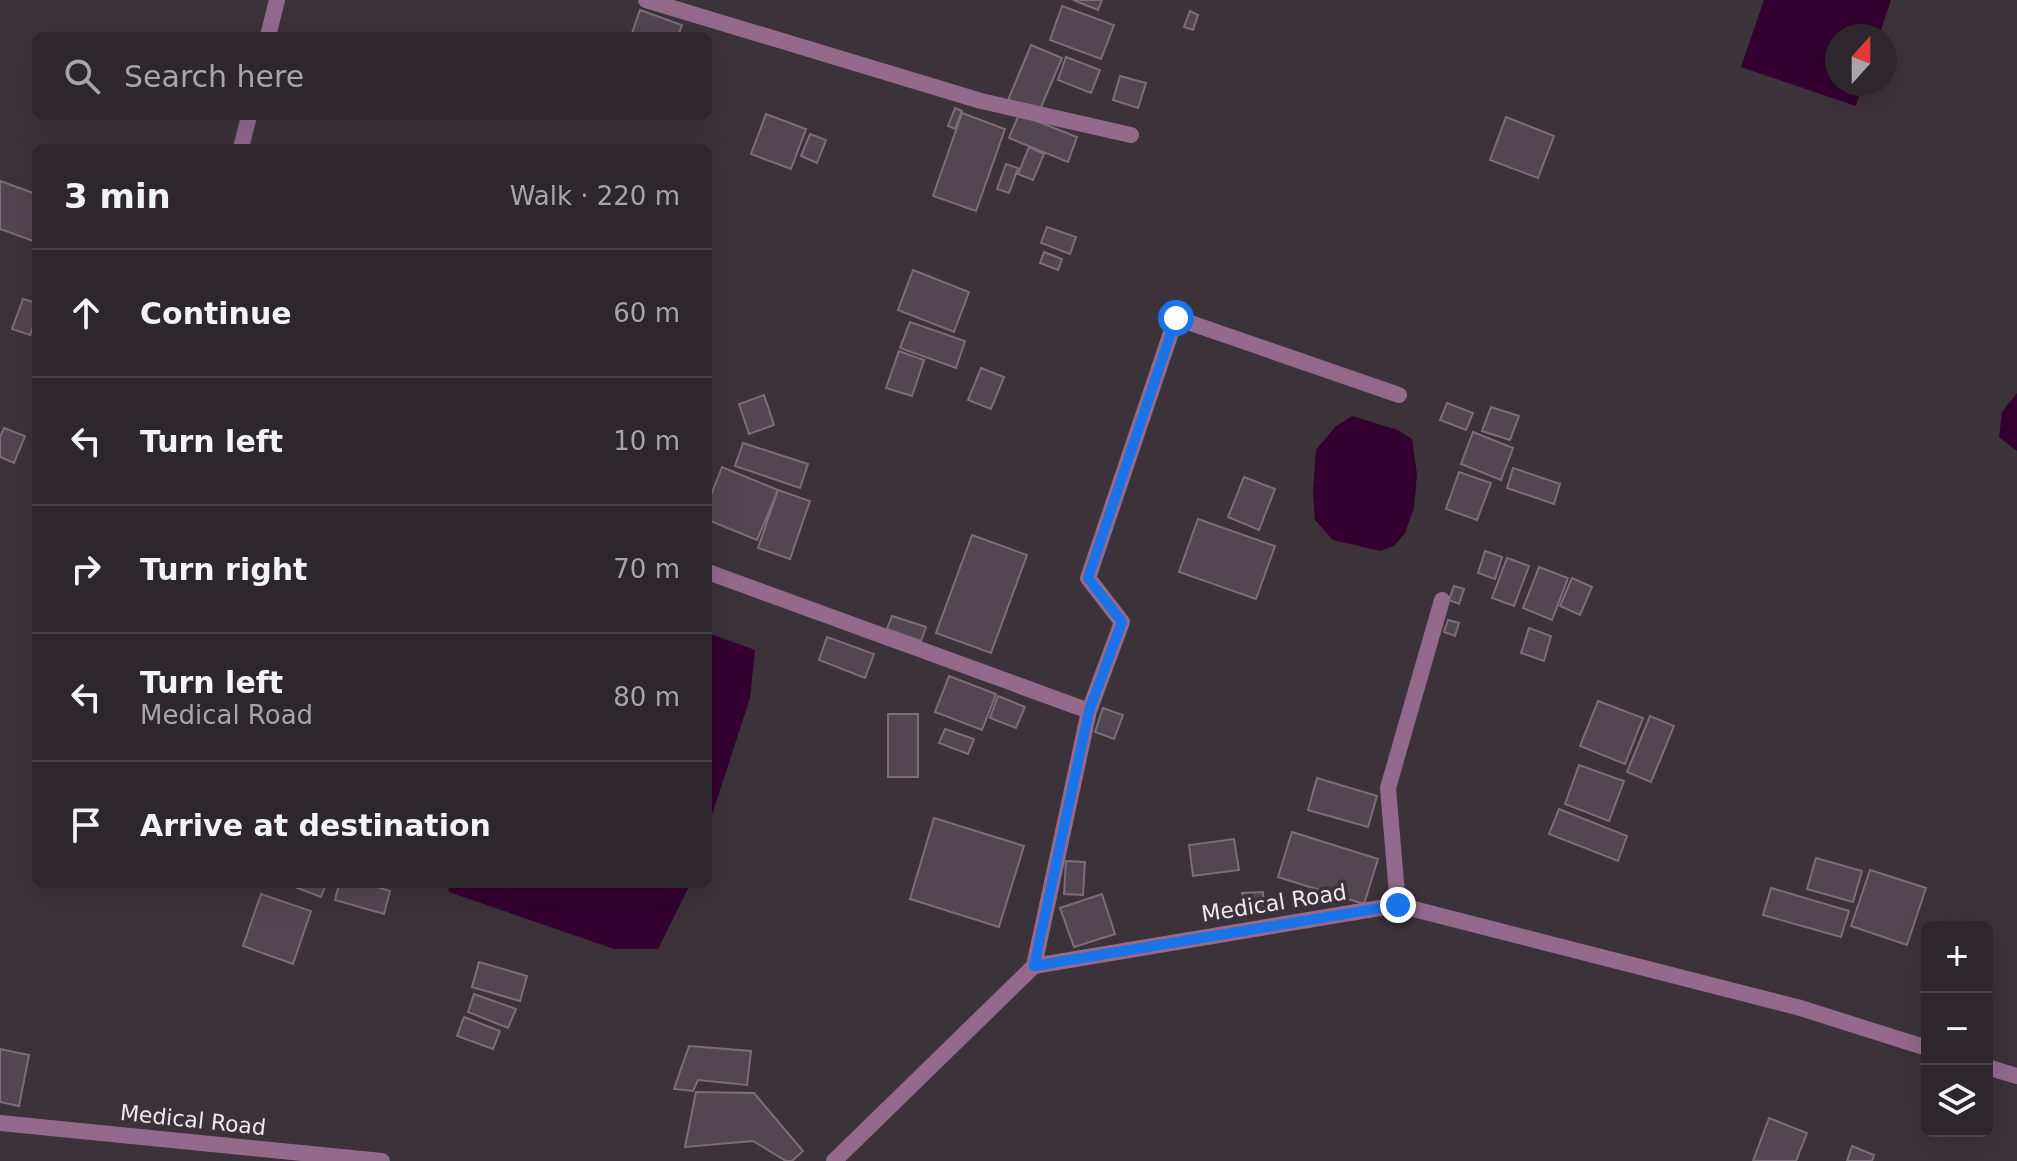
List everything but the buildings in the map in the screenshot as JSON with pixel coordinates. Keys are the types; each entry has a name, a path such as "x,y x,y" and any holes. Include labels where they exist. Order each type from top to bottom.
{"street":[{"path":"269,32 277,0"},
{"path":"646,0 981,101 1131,135"},
{"path":"242,144 248,120"},
{"path":"834,1161 1034,966 1089,711 1122,622 1088,578 1176,318 1399,395"},
{"path":"712,573 1089,711"},
{"path":"1398,905 1388,788 1442,600"},
{"name":"Medical Road","path":"1034,966 1398,905 1797,1007 1921,1046"},
{"path":"1993,1069 2017,1076"},
{"name":"Medical Road","path":"0,1123 382,1161"}],"shaded area":[{"path":"1764,0 1891,0 1883,24 1825,24 1825,95 1741,67"},
{"path":"1827,96 1859,96 1856,106"},
{"path":"2017,393 2017,451 1999,437 2002,412"},
{"path":"1352,416 1398,430 1412,439 1417,474 1414,508 1405,533 1394,546 1380,551 1333,540 1315,520 1316,450 1335,427"},
{"path":"712,634 755,650 750,698 712,815"},
{"path":"448,888 688,888 658,949 614,949 449,892"}],"route":[{"path":"1176,318 1088,578 1122,622 1089,711 1034,966 1398,905"}]}
